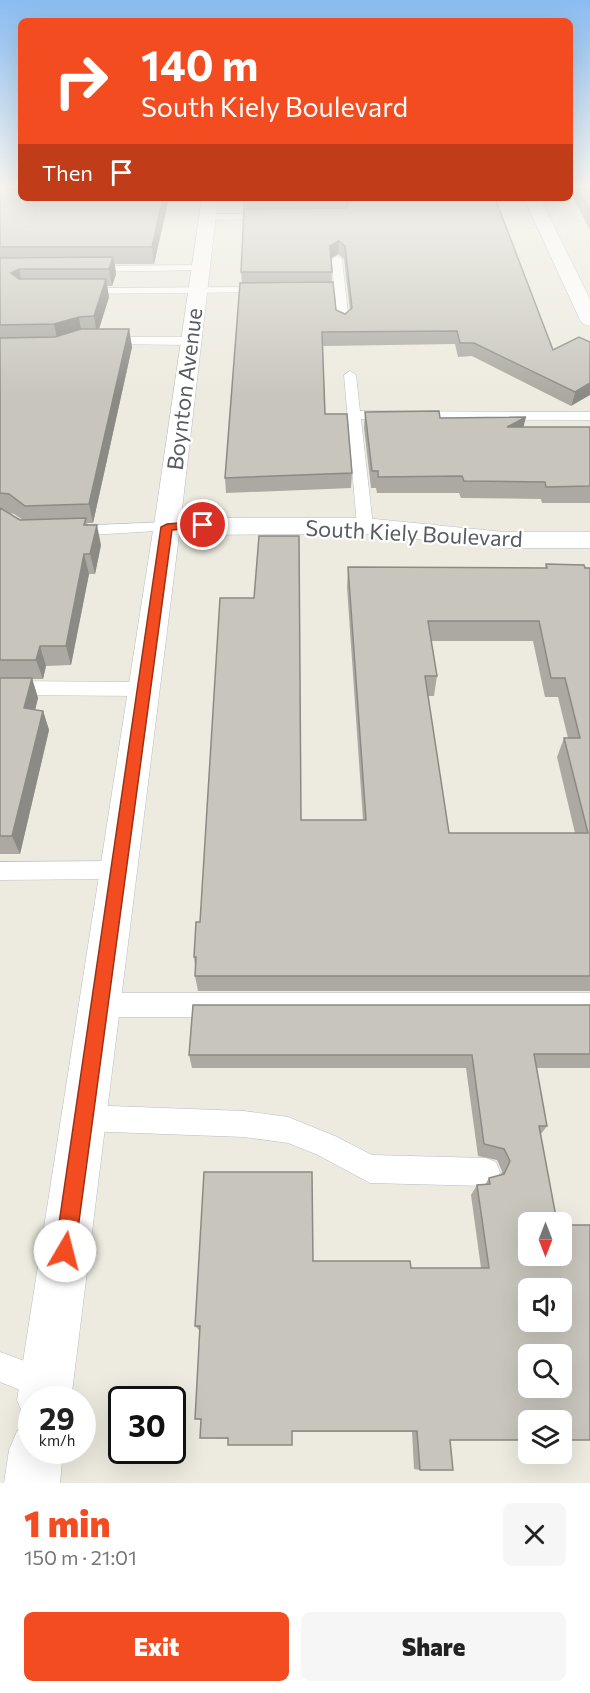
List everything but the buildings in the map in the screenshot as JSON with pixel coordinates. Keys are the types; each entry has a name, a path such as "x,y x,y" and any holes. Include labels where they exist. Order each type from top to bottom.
{"street":[{"name":"Boynton Avenue","path":"46,1386 145,689 201,257"},
{"path":"560,257 590,320"},
{"name":"South Kiely Boulevard","path":"167,527 203,525 365,526 504,540 590,540"},
{"path":"32,1483 34,1464"}],"lane":[{"path":"338,259 344,322"},
{"path":"78,269 198,279 287,290 340,290"},
{"path":"69,291 198,279"},
{"path":"94,341 190,341"},
{"path":"350,375 365,526"},
{"path":"355,415 590,416"},
{"path":"59,532 167,527"},
{"path":"0,688 145,689"},
{"path":"0,871 119,870"},
{"path":"100,1005 590,1005"},
{"path":"84,1118 244,1124 288,1130 326,1145 370,1169 486,1172"},
{"path":"0,1367 34,1386"}],"route":[{"path":"65,1251 167,527 203,525"}]}
